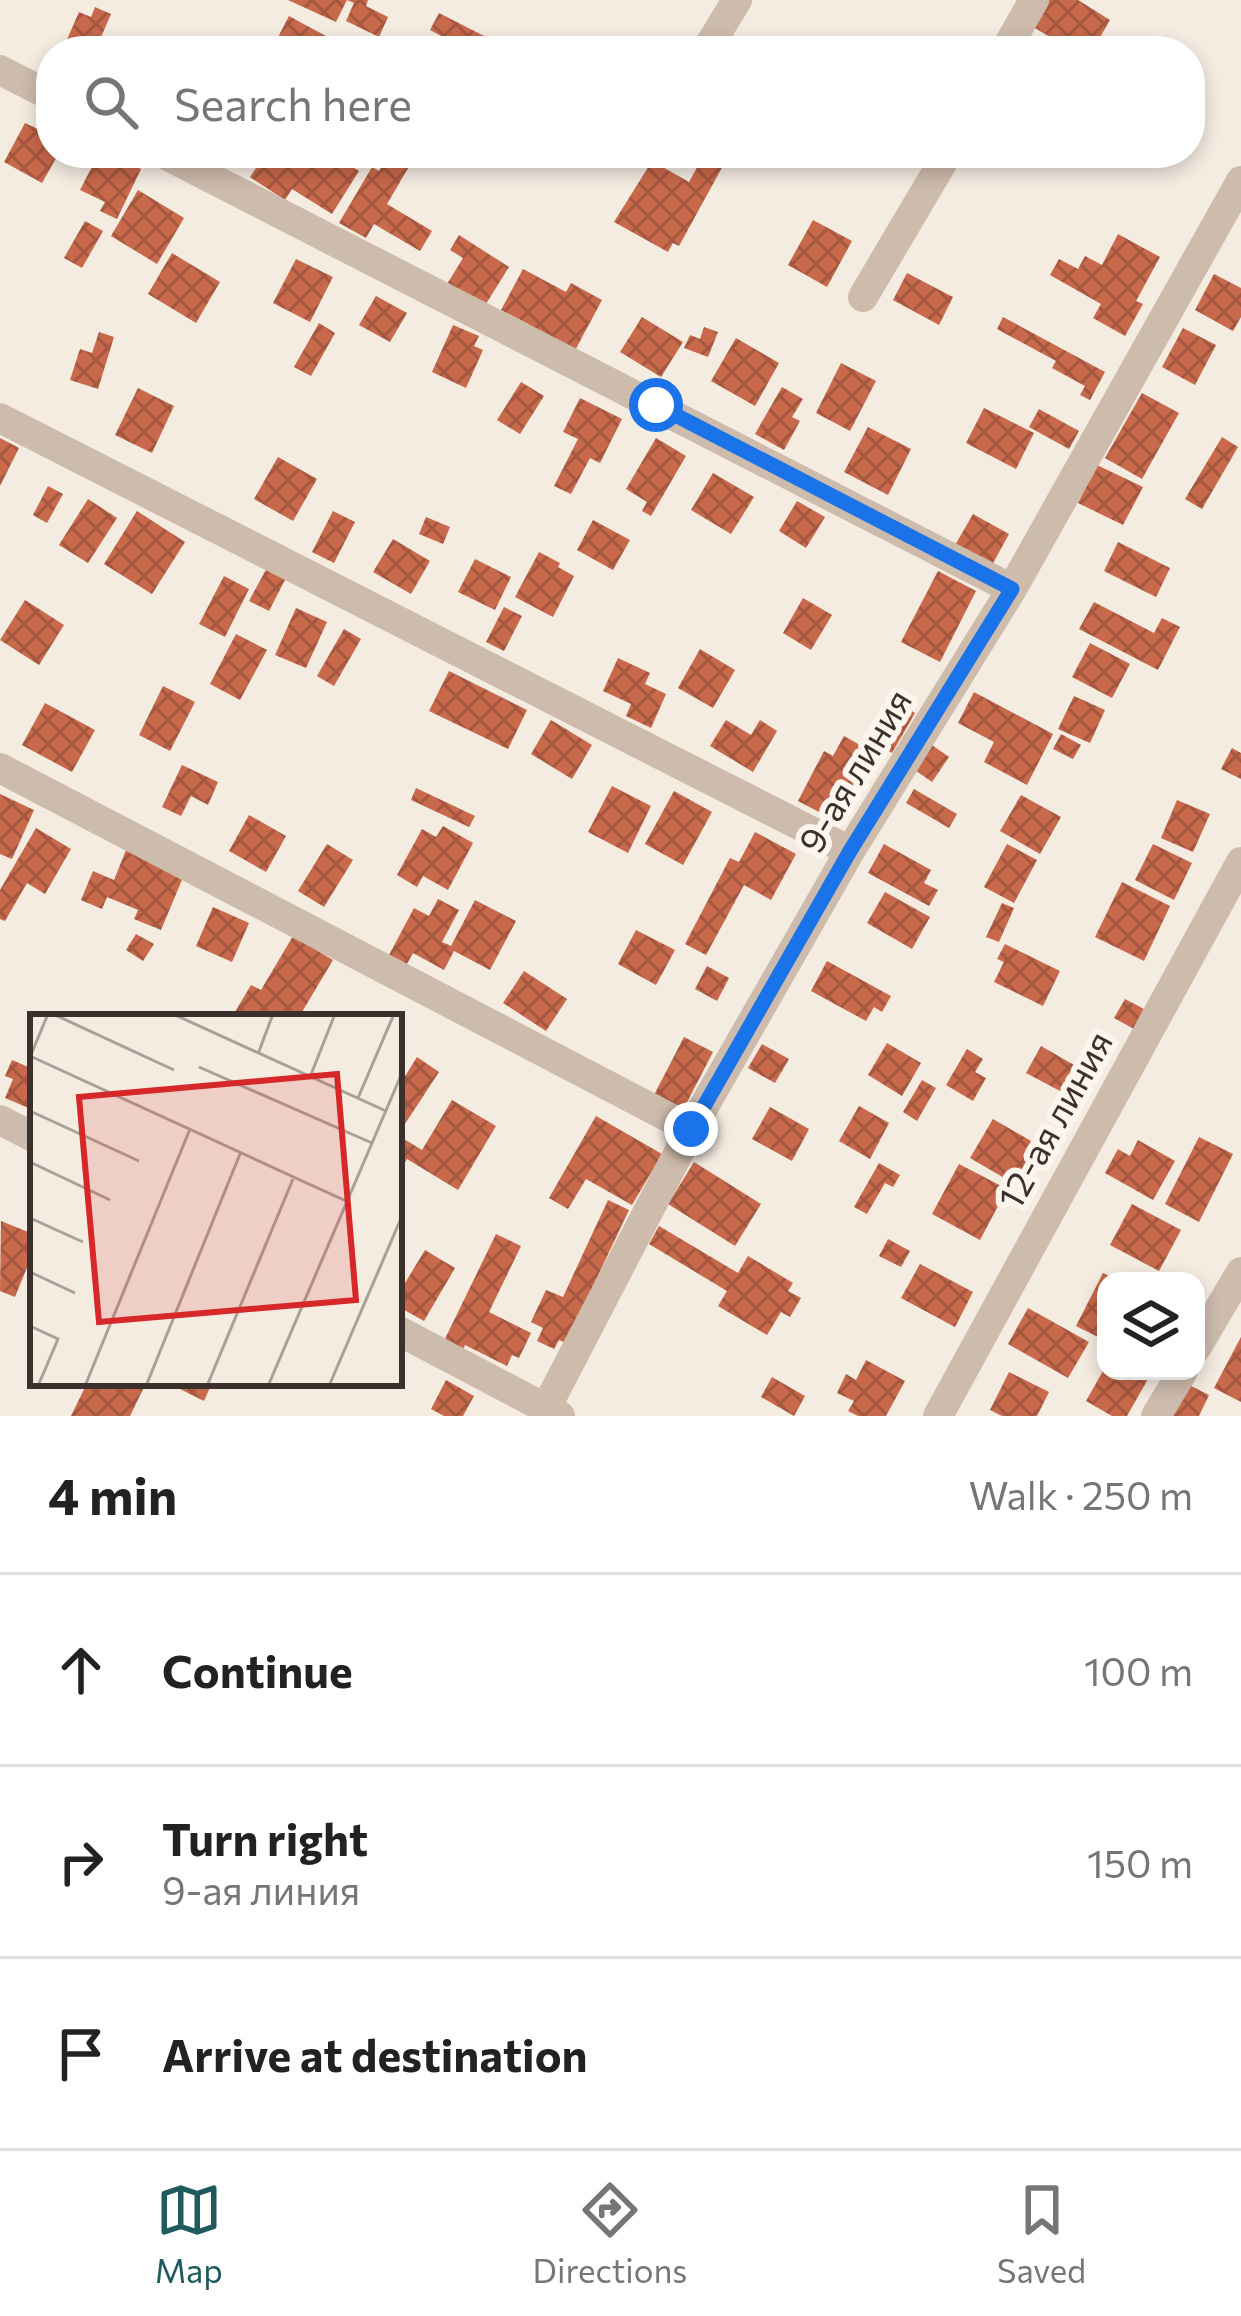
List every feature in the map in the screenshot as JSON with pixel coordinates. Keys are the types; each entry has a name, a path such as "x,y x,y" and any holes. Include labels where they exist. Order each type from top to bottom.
{"street":[{"path":"715,36 737,0"},
{"path":"1014,36 1034,0"},
{"path":"0,70 36,88"},
{"path":"191,168 1012,589"},
{"path":"863,297 939,168"},
{"name":"9-ая линия","path":"553,1412 691,1129 850,851 1012,589 1241,181"},
{"path":"0,418 850,851"},
{"path":"0,768 691,1129"},
{"name":"12-ая линия","path":"938,1416 1241,862"},
{"path":"0,1120 30,1135"},
{"path":"1205,1333 1241,1272"},
{"path":"402,1332 553,1412"},
{"path":"1156,1416 1178,1380"}],"building":[{"path":"288,0 347,0 336,22"},
{"path":"347,0 368,0 366,6 388,17 379,36 346,21 354,3"},
{"path":"1046,0 1078,0 1110,20 1101,36 1048,36 1030,25"},
{"path":"95,7 111,14 101,36 69,36 79,12 91,17"},
{"path":"439,13 484,36 441,36 430,30"},
{"path":"289,16 326,36 279,36"},
{"path":"25,123 36,128 36,168 50,168 42,183 4,162"},
{"path":"91,168 141,169 117,219 100,211 105,202 80,190"},
{"path":"256,168 359,171 332,214 292,189 285,200 250,177"},
{"path":"371,168 408,168 387,204 432,231 420,251 374,224 366,238 339,223"},
{"path":"648,168 664,168 689,182 697,168 722,168 679,246 673,243 668,252 614,222"},
{"path":"138,190 184,218 157,264 111,236"},
{"path":"813,220 852,241 827,287 788,265"},
{"path":"85,221 103,231 82,268 64,258"},
{"path":"1118,234 1160,257 1136,301 1143,304 1125,336 1093,318 1101,304 1050,275 1059,259 1078,269 1085,256 1102,265"},
{"path":"459,235 509,267 484,307 447,284 463,258 450,250"},
{"path":"172,253 220,282 196,323 148,294"},
{"path":"296,259 333,277 310,322 273,303"},
{"path":"523,269 566,292 571,283 602,300 572,356 501,310"},
{"path":"907,273 953,297 939,325 893,300"},
{"path":"1214,274 1241,288 1241,317 1233,331 1195,310"},
{"path":"376,296 407,313 390,342 359,325"},
{"path":"642,317 683,342 661,377 620,352"},
{"path":"1003,317 1105,372 1090,400 1080,395 1085,386 1052,368 1056,361 997,329"},
{"path":"319,323 335,333 311,376 294,367"},
{"path":"453,325 479,336 474,346 483,350 466,388 432,372"},
{"path":"704,327 718,332 708,357 684,348 690,335 700,339"},
{"path":"1183,328 1216,345 1195,385 1162,367"},
{"path":"99,332 114,337 98,389 70,380 80,349 92,353"},
{"path":"736,338 779,363 755,406 711,381"},
{"path":"841,363 876,381 850,431 816,413"},
{"path":"521,382 544,396 520,434 497,420"},
{"path":"782,387 803,399 792,417 800,421 784,450 755,434"},
{"path":"138,388 174,406 152,453 115,435"},
{"path":"1142,393 1179,413 1142,479 1105,458"},
{"path":"580,398 622,419 600,463 590,458 571,494 554,486 578,439 563,432"},
{"path":"984,408 1034,433 1016,469 966,443"},
{"path":"1039,409 1079,431 1069,449 1029,427"},
{"path":"868,427 911,449 888,495 844,472"},
{"path":"1222,437 1238,447 1202,509 1185,499"},
{"path":"0,438 19,448 0,486"},
{"path":"656,438 686,456 651,516 642,511 647,502 626,489"},
{"path":"278,457 317,479 293,521 254,499"},
{"path":"1097,465 1143,487 1123,525 1078,503"},
{"path":"713,473 754,497 731,534 691,510"},
{"path":"48,486 63,494 47,523 33,515"},
{"path":"88,499 117,518 88,563 59,545"},
{"path":"797,501 825,517 806,548 779,531"},
{"path":"137,511 185,542 152,594 104,564"},
{"path":"333,511 355,522 334,563 312,552"},
{"path":"973,514 1009,534 991,567 954,547"},
{"path":"426,517 450,527 443,544 419,534"},
{"path":"593,520 630,540 613,570 577,550"},
{"path":"393,539 430,561 411,594 373,572"},
{"path":"1118,542 1170,568 1156,597 1104,571"},
{"path":"539,552 574,576 553,617 515,597"},
{"path":"475,559 511,577 495,610 458,592"},
{"path":"268,566 287,576 269,611 249,601"},
{"path":"938,571 976,591 940,662 901,642"},
{"path":"224,576 249,589 225,637 199,624"},
{"path":"803,598 832,615 811,650 783,633"},
{"path":"25,600 64,625 39,665 0,640"},
{"path":"1094,602 1154,633 1162,618 1180,627 1158,670 1079,629"},
{"path":"504,607 522,616 504,651 486,642"},
{"path":"296,608 327,622 306,668 275,655"},
{"path":"344,629 361,639 334,686 317,676"},
{"path":"236,634 267,650 240,700 210,684"},
{"path":"1090,643 1130,664 1112,698 1072,677"},
{"path":"700,649 735,670 713,708 678,688"},
{"path":"618,658 650,673 645,684 666,694 651,728 626,716 631,704 603,691"},
{"path":"449,671 527,710 508,749 429,711"},
{"path":"163,686 195,702 170,751 139,735"},
{"path":"974,692 1053,734 1027,785 984,762 994,742 958,723"},
{"path":"1074,696 1105,710 1090,743 1058,729"},
{"path":"890,699 915,713 892,753 877,744 892,718 882,713"},
{"path":"45,703 95,730 72,772 22,745"},
{"path":"551,720 592,745 572,779 531,754"},
{"path":"726,720 751,735 760,720 777,731 753,772 710,746"},
{"path":"1061,734 1081,745 1073,759 1053,749"},
{"path":"844,736 874,753 838,822 798,801 824,751 833,756"},
{"path":"929,743 949,757 932,782 912,768"},
{"path":"1232,748 1241,753 1241,779 1221,769"},
{"path":"182,765 218,782 208,805 191,796 181,816 162,807"},
{"path":"612,786 651,806 628,853 588,832"},
{"path":"416,788 475,816 469,827 411,800"},
{"path":"914,789 957,814 949,828 906,803"},
{"path":"674,791 712,812 683,865 645,844"},
{"path":"0,794 34,810 12,859 0,854"},
{"path":"1021,795 1061,817 1040,854 1000,831"},
{"path":"1177,800 1210,814 1193,852 1161,838"},
{"path":"249,815 286,836 266,872 229,851"},
{"path":"443,826 473,843 448,890 423,876 417,887 397,875 422,829 436,837"},
{"path":"36,828 71,849 45,894 27,883 5,921 0,919 0,890"},
{"path":"755,832 796,854 771,900 744,885 706,955 685,944 730,858 739,862"},
{"path":"327,844 353,860 324,907 298,891"},
{"path":"884,844 931,870 924,883 938,890 929,906 868,873"},
{"path":"1007,844 1037,860 1014,903 984,887"},
{"path":"1153,844 1192,863 1174,900 1135,880"},
{"path":"126,850 184,875 161,930 134,919 138,910 107,897 102,909 81,900 93,871 114,880"},
{"path":"1122,882 1170,906 1144,961 1095,937"},
{"path":"885,892 930,917 912,949 867,923"},
{"path":"438,899 459,910 442,942 451,946 475,900 516,921 490,970 454,951 444,970 413,953 407,964 389,955 414,908 429,916"},
{"path":"1002,903 1014,908 999,942 986,937"},
{"path":"213,907 249,923 232,962 196,946"},
{"path":"636,930 675,950 656,985 618,964"},
{"path":"136,934 154,944 143,961 126,950"},
{"path":"293,936 333,960 301,1014 234,1014 251,985 261,990"},
{"path":"1005,944 1060,971 1043,1006 994,982 1004,962 997,959"},
{"path":"827,961 891,996 882,1012 874,1007 866,1021 811,991"},
{"path":"707,966 729,978 717,1001 695,989"},
{"path":"524,971 567,999 546,1031 503,1003"},
{"path":"1125,999 1144,1009 1134,1029 1114,1018"},
{"path":"684,1037 713,1052 683,1110 654,1095"},
{"path":"887,1043 921,1063 902,1096 868,1075"},
{"path":"762,1044 789,1059 775,1083 748,1068"},
{"path":"1041,1046 1074,1065 1060,1091 1026,1073"},
{"path":"967,1049 983,1059 975,1072 986,1078 973,1101 946,1085"},
{"path":"417,1057 439,1072 403,1127 402,1126 402,1081"},
{"path":"12,1060 30,1068 30,1109 5,1098 13,1079 5,1076"},
{"path":"922,1080 936,1088 917,1121 903,1112"},
{"path":"452,1100 496,1126 458,1190 407,1159 402,1167 402,1138 422,1150"},
{"path":"859,1106 889,1123 870,1159 839,1141"},
{"path":"770,1107 809,1129 792,1161 752,1139"},
{"path":"596,1116 662,1154 632,1205 586,1179 568,1209 549,1198"},
{"path":"993,1119 1031,1141 1023,1156 1032,1162 1018,1186 970,1158"},
{"path":"1199,1137 1233,1154 1199,1222 1165,1204"},
{"path":"1138,1140 1175,1161 1153,1200 1105,1173 1118,1149 1130,1156"},
{"path":"694,1162 761,1204 735,1246 668,1204"},
{"path":"879,1163 900,1175 893,1187 885,1183 867,1214 854,1207"},
{"path":"959,1164 1007,1189 980,1240 932,1214"},
{"path":"608,1200 629,1210 566,1343 559,1340 554,1349 537,1341 543,1328 531,1322 546,1290 563,1297"},
{"path":"1132,1204 1181,1230 1159,1271 1110,1245"},
{"path":"1,1221 30,1233 30,1260 15,1297 0,1291"},
{"path":"659,1226 738,1273 748,1256 793,1283 788,1291 801,1298 790,1317 781,1312 767,1335 718,1306 727,1291 649,1244"},
{"path":"496,1234 521,1246 489,1312 531,1333 519,1358 512,1355 507,1366 465,1345 462,1352 443,1343"},
{"path":"888,1239 910,1251 901,1267 879,1256"},
{"path":"425,1250 455,1268 424,1321 402,1309 402,1288"},
{"path":"920,1264 973,1292 955,1327 901,1298"},
{"path":"1097,1285 1097,1336 1076,1326"},
{"path":"1028,1308 1089,1342 1068,1378 1008,1344"},
{"path":"1241,1337 1241,1402 1214,1388"},
{"path":"866,1360 905,1381 886,1416 858,1416 848,1411 854,1401 837,1393 846,1374 856,1380"},
{"path":"1009,1372 1049,1392 1037,1416 1002,1416 990,1410"},
{"path":"772,1377 805,1396 794,1416 761,1397"},
{"path":"446,1380 474,1396 463,1416 444,1416 431,1409"},
{"path":"1098,1380 1147,1380 1127,1416 1112,1416 1086,1401"},
{"path":"1187,1384 1209,1395 1199,1416 1171,1416"},
{"path":"86,1386 145,1386 130,1416 71,1416"},
{"path":"174,1386 211,1386 204,1401"}],"route":[{"path":"656,405 1012,589 850,851 691,1129"}]}
